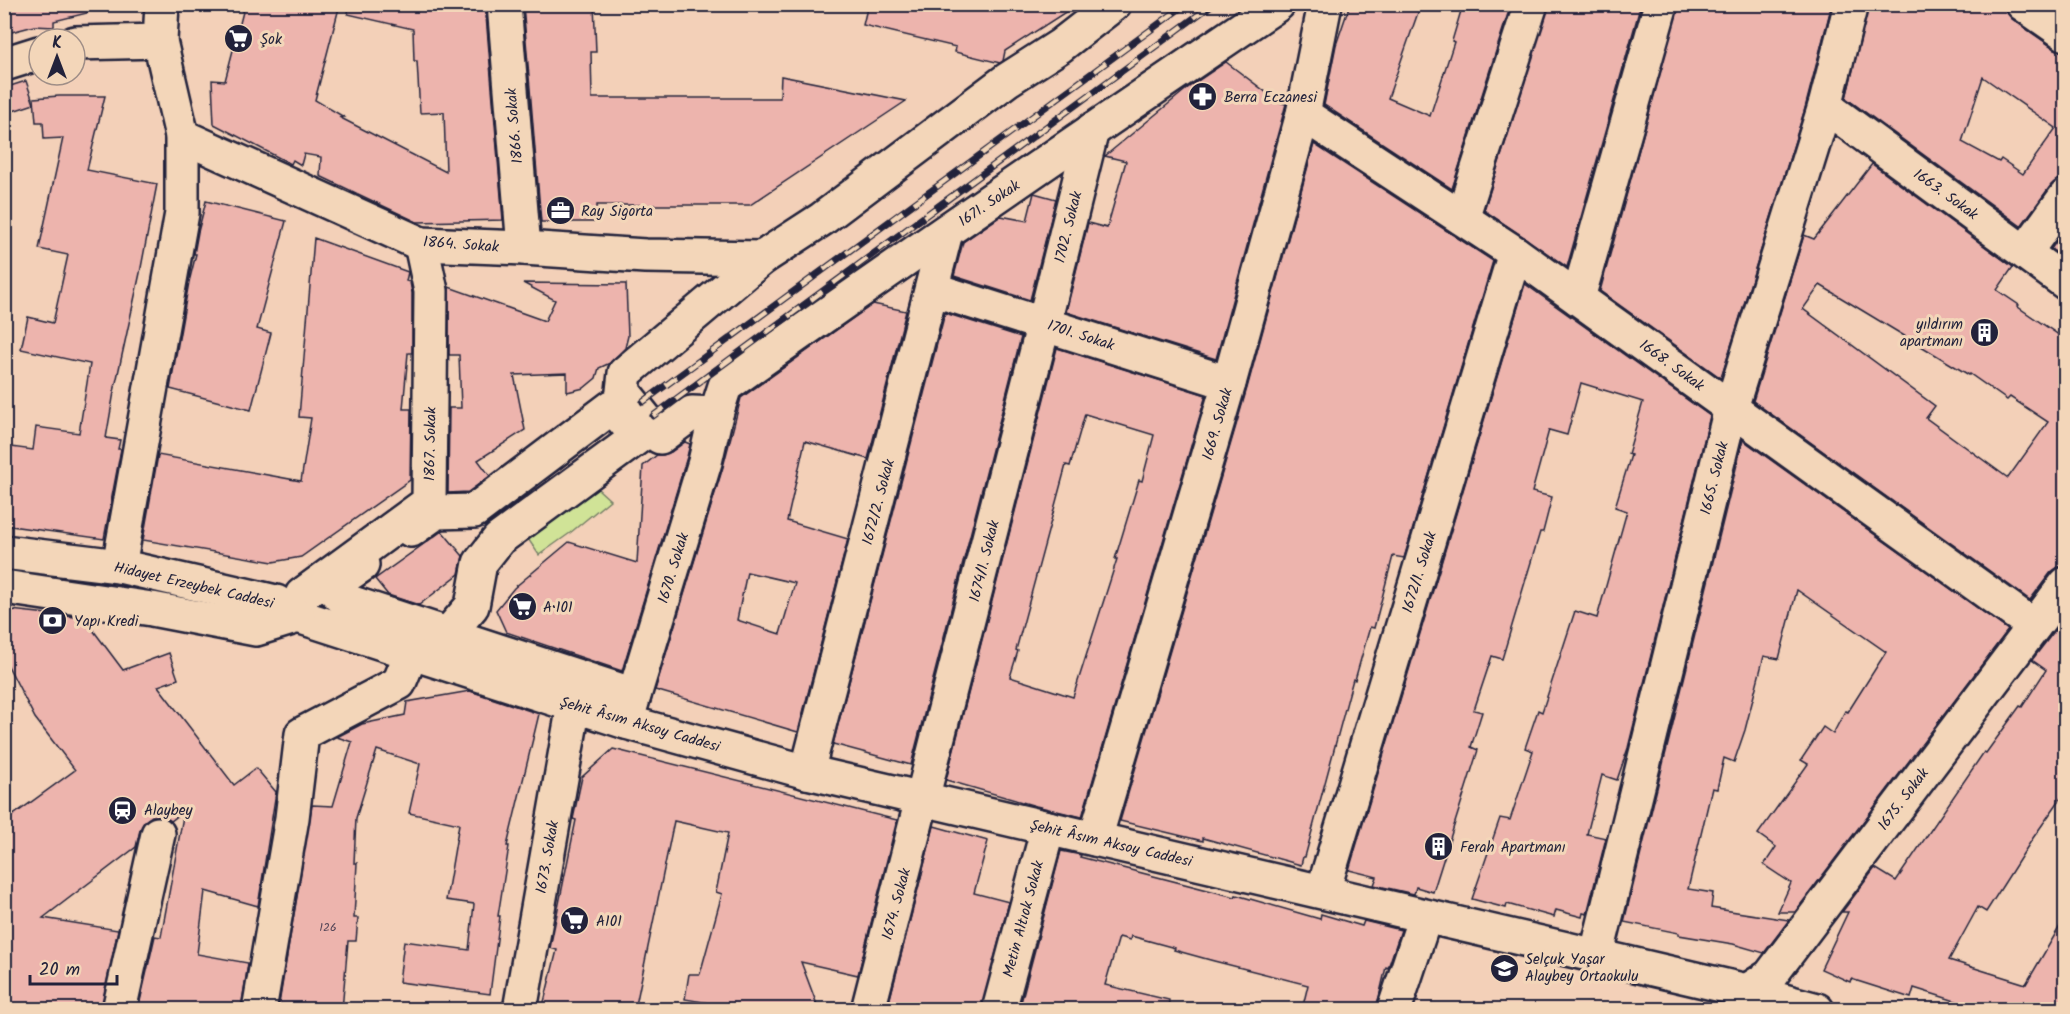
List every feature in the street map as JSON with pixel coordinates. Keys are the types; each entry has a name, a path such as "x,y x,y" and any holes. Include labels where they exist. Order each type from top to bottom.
{"street":[{"path":"119,567 182,213 182,136 160,41 162,4"},
{"name":"1866. Sokak","path":"504,4 524,248"},
{"path":"716,414 692,413 660,437 623,391 625,373 762,258 822,219 1007,80 1060,46 1114,4"},
{"name":"1671. Sokak","path":"716,414 725,386 1092,130 1278,4"},
{"name":"1669. Sokak","path":"1095,839 1229,383 1303,114 1325,4"},
{"path":"1462,218 1531,4"},
{"path":"1578,298 1660,4"},
{"path":"2023,4 2066,34"},
{"name":"1665. Sokak","path":"1596,957 1731,408 1825,106 1843,7"},
{"path":"87,43 160,41"},
{"path":"4,64 27,57"},
{"name":"1663. Sokak","path":"1825,106 2066,283"},
{"name":"1668. Sokak","path":"1303,114 1515,253 2034,626"},
{"name":"1702. Sokak","path":"1044,323 1092,130"},
{"name":"1864. Sokak","path":"182,136 421,244 645,256 762,258"},
{"path":"2025,252 2066,196"},
{"name":"1672/2. Sokak","path":"807,772 946,232"},
{"name":"1867. Sokak","path":"298,616 302,595 429,502 432,291 421,244"},
{"name":"1672/1. Sokak","path":"1323,891 1515,253"},
{"name":"1701. Sokak","path":"932,289 1229,383"},
{"name":"1674/1. Sokak","path":"923,799 1044,323"},
{"path":"447,635 472,606 480,563 499,539 638,437 612,407 474,511 436,512 343,578 336,591 346,601 447,635 630,708"},
{"name":"1670. Sokak","path":"630,708 705,462 716,414"},
{"name":"Hidayet Erzeybek Caddesi","path":"4,552 119,567 276,602 298,616"},
{"name":"1675. Sokak","path":"1743,1000 1770,976 2066,584"},
{"name":"Hidayet Erzeybek Caddesi","path":"4,587 152,609 256,629 298,616"},
{"name":"Şehit Âsım Aksoy Caddesi","path":"298,616 574,705 630,708 807,772 1323,891 1596,957 1743,1000 1817,1010"},
{"path":"259,1010 291,818 302,734 399,683 411,654"},
{"name":"1673. Sokak","path":"520,1010 574,705"},
{"name":"1674. Sokak","path":"868,1010 923,799"},
{"name":"Metin Altıok Sokak","path":"999,1010 1048,828"},
{"path":"119,1010 158,834"},
{"path":"1394,1010 1425,917"}],"green space":[{"path":"587,479 610,500 539,555 524,533"}],"building":[{"path":"4,4 86,4 87,13 54,21 54,27 34,26 4,34"},
{"path":"245,4 340,4 315,100 344,117 339,117 446,172 444,112 420,113 413,29 348,14 349,4 485,4 503,220 417,222 320,176 321,157 304,154 301,165 293,160 291,164 214,124 212,80 225,81"},
{"path":"523,4 594,4 596,52 591,52 592,98 780,98 781,76 906,101 750,205 597,205 597,222 541,222"},
{"path":"868,4 1078,4 1005,51 1003,61 1000,63 955,52 956,47 863,25"},
{"path":"1350,4 1421,4 1388,98 1430,116 1454,42 1452,41 1463,4 1511,4 1452,189 1324,105 1336,45"},
{"path":"1549,4 1641,4 1567,267 1484,210"},
{"path":"1679,4 1832,4 1804,112 1721,378 1600,291"},
{"path":"1869,4 2002,4 2012,19 2055,49 2066,53 2066,178 2058,179 2051,185 2021,226 1846,98","holes":["1983,77 2056,128 2023,174 2001,159 1999,162 1962,142"]},
{"path":"1226,62 1279,102 1286,104 1216,359 1066,312 1088,223 1107,228 1126,161 1105,156 1189,87"},
{"path":"26,81 34,104 4,114 4,88"},
{"path":"105,96 87,170 157,184 106,438 120,440 118,449 121,449 104,539 4,525 4,446 33,450 36,427 79,433 90,364 21,349 28,317 53,323 68,255 39,249 63,138 44,139 43,122 36,122 34,98"},
{"path":"1314,144 1493,261 1404,558 1393,556 1374,628 1370,627 1355,680 1353,679 1301,865 1203,838 1203,841 1120,821 1247,388"},
{"path":"1872,164 2013,267 1997,290 2066,340 2066,566 2058,567 2051,572 2030,600 1753,401 1804,235 1814,239","holes":["1820,285 2007,400 2010,397 2048,422 2008,478 1926,418 1935,406 1803,309"]},
{"path":"1034,193 1056,199 1030,300 954,276 963,242 1001,216 1027,221"},
{"path":"206,201 286,221 257,329 271,333 251,410 170,389 196,254 194,254 198,232"},
{"path":"2066,228 2066,259 2051,249"},
{"path":"314,238 408,272 406,281 410,282 412,293 412,353 408,353 403,409 411,409 410,480 301,557 273,562 143,540 158,455 301,481 311,418 299,417"},
{"path":"523,283 626,284 628,336 625,348 610,363 599,368 596,378 584,388 567,392 567,373 514,375 525,430 478,460 490,476 468,492 448,493 449,408 461,408 459,355 449,355 449,287 545,321 555,300"},
{"path":"1525,284 1710,416 1628,748 1617,780 1602,775 1587,834 1606,838 1587,914 1583,913 1582,917 1556,910 1554,917 1507,904 1506,908 1472,899 1500,818 1510,820 1533,751 1525,748 1538,710 1542,712 1575,611 1597,618 1627,511 1615,507 1631,455 1628,454 1643,402 1581,383 1567,435 1549,430 1532,492 1552,497 1502,659 1492,656 1474,710 1482,712 1471,747 1478,750 1433,892 1416,887 1414,894 1374,885 1377,877 1349,870"},
{"path":"873,304 906,311 868,459 805,441 787,521 848,539 798,732 655,690 723,467 741,398","holes":["747,572 795,583 780,634 737,620"]},
{"path":"945,313 1021,337 911,765 833,744"},
{"path":"1057,348 1206,395 1082,817 946,780","holes":["1085,414 1154,435 1142,481 1139,480 1115,559 1117,559 1073,697 1010,677 1066,465 1070,466"]},
{"path":"1743,440 2008,630 1795,912 1778,912 1791,883 1764,865 1776,847 1758,834 1808,764 1801,760 1823,727 1833,734 1845,711 1848,712 1886,652 1797,590 1779,659 1764,656 1745,730 1734,762 1724,758 1717,789 1712,788 1688,889 1713,893 1711,908 1789,920 1764,953 1733,944 1679,935 1679,933 1624,922"},
{"path":"685,442 690,444 687,457 622,671 506,632 496,610 514,588 569,542 637,563 643,466 657,455 671,452"},
{"path":"442,531 463,556 459,574 419,605 388,595 375,579"},
{"path":"11,610 84,618 123,670 169,653 178,679 158,686 234,785 256,768 276,792 258,906 205,891 197,954 248,963 241,1010 138,1010 155,936 161,937 184,811 171,821 161,816 152,816 145,821 136,847 43,918 118,930 101,1010 4,1010 4,822 75,770 35,718 4,658 4,641"},
{"path":"2066,616 2066,791 1986,912 1978,907 1949,960 2026,984 2066,916 2066,1010 1984,1010 1914,988 1911,998 1851,979 1850,982 1821,969 1848,912 1842,912 1875,868 1896,881 1984,752 1986,753 2020,706 2022,707 2046,670 2032,660"},
{"path":"470,691 539,714 507,846 509,846 498,916 500,916 490,994 399,982 404,941 469,950 474,904 446,900 459,824 409,813 420,764 377,750 356,818 354,863 357,863 354,918 358,918 356,941 348,941 342,1010 278,1010 312,805 333,806 352,742 337,737 362,724 405,715 407,702"},
{"path":"613,749 897,820 858,975 801,962 819,1010 726,1010 727,1006 685,999 689,974 700,974 722,894 716,892 728,833 674,821 635,1010 542,1010 557,950 550,948 576,820 573,819 582,777"},
{"path":"934,826 988,841 974,893 1009,902 981,1010 887,1010"},
{"path":"1061,851 1235,897 1236,895 1320,919 1321,914 1362,926 1364,921 1401,930 1388,968 1386,967 1376,1010 1302,1010 1308,985 1174,950 1175,948 1131,936 1130,940 1119,937 1105,985 1169,1000 1168,1010 1019,1010"}],"railway":[{"path":"643,402 1186,4"},
{"path":"653,416 1213,4"}],"place":[{"name":"Şok","path":"239,39"},
{"name":"Berra Eczanesi","path":"1203,97"},
{"name":"Ray Sigorta","path":"560,211"},
{"name":"yıldırım apartmanı","path":"1984,333"},
{"name":"A•101","path":"522,607"},
{"name":"Yapı Kredi","path":"53,621"},
{"name":"Alaybey","path":"123,810"},
{"name":"Ferah Apartmanı","path":"1439,847"},
{"name":"A101","path":"575,921"},
{"name":"Selçuk Yaşar Alaybey Ortaokulu","path":"1504,968"}]}
